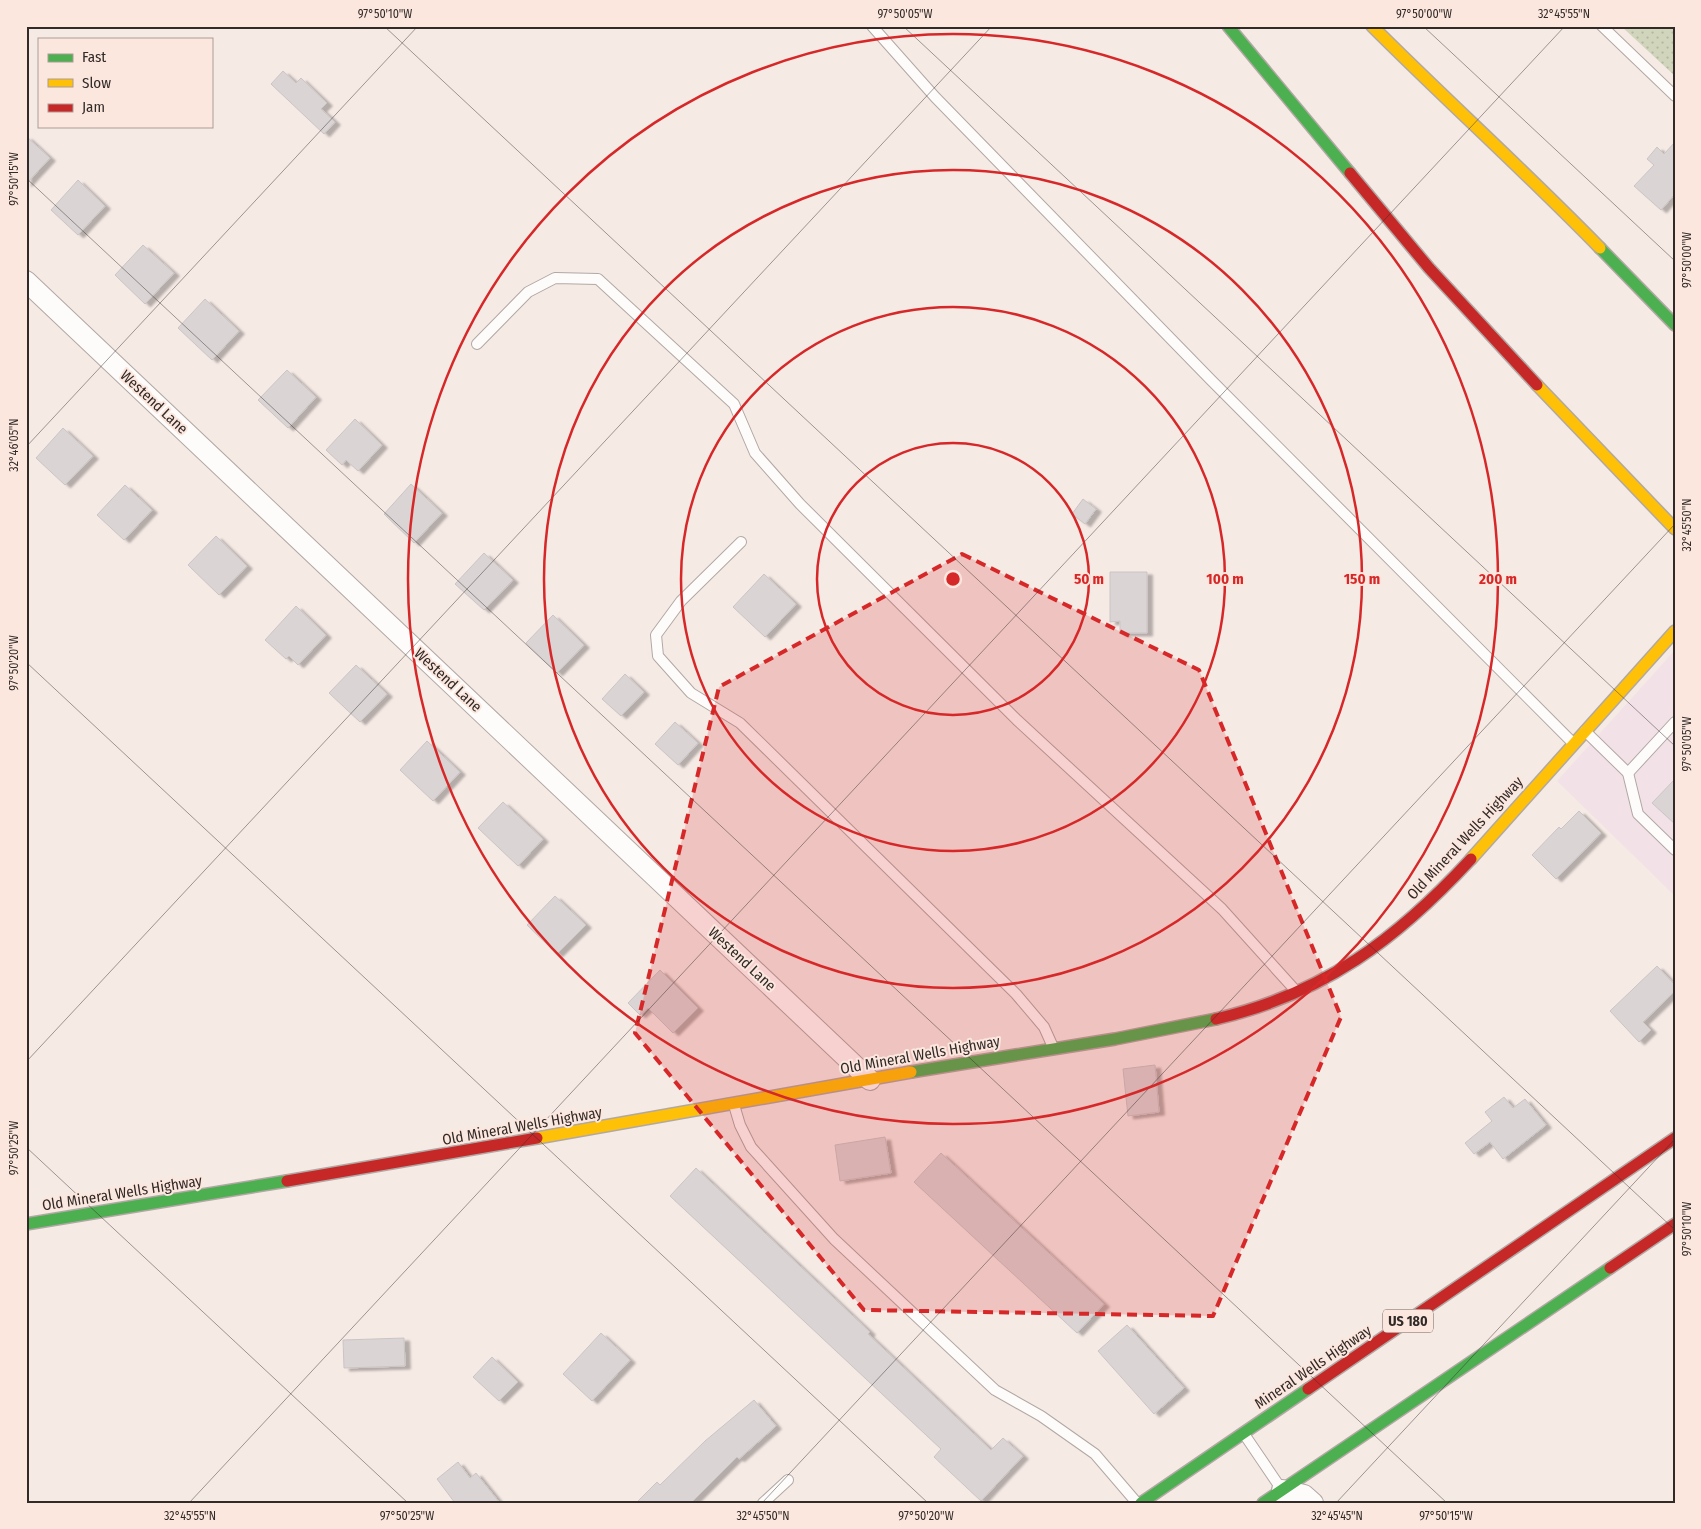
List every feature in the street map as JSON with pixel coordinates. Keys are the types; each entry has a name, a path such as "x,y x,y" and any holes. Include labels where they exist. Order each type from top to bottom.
{"main road":[{"path":"1228,26 1428,268 1551,401 1675,529"},
{"path":"1372,26 1443,98 1535,181 1675,325"},
{"name":"Old Mineral Wells Highway","path":"26,1224 454,1154 1214,1021 1299,993 1359,960 1413,916 1462,868 1572,743 1675,631"},
{"name":"Mineral Wells Highway","path":"1139,1503 1675,1138"},
{"path":"1263,1503 1282,1496 1675,1224"}],"street":[{"name":"Westend Lane","path":"26,281 870,1080"},
{"path":"1282,1496 1304,1495 1313,1503"}],"lane":[{"path":"872,26 935,97 1211,380 1572,743"},
{"path":"1602,26 1675,96"},
{"path":"477,344 528,292 555,278 598,279 734,404 755,452 806,511 1017,720 1222,909 1299,993"},
{"path":"740,542 681,601 656,635 658,656 691,693 740,723 1009,987 1044,1027 1053,1048"},
{"path":"1628,773 1673,726"},
{"path":"1584,730 1628,773 1638,814 1675,850"},
{"path":"734,1104 740,1125 751,1148 834,1239 995,1390 1041,1416 1095,1454 1139,1503"},
{"path":"1243,1433 1282,1496"},
{"path":"763,1503 788,1480"}],"highlighted area":[{"path":"962,554 1199,670 1341,1017 1213,1316 864,1310 635,1033 719,687"}],"shaded area":[{"path":"1675,650 1675,896 1557,781"}],"green space":[{"path":"1621,26 1675,26 1675,76"}],"building":[{"path":"283,71 296,83 301,78 327,103 321,109 335,122 324,134 271,84"},
{"path":"26,136 50,158 26,184"},
{"path":"1675,142 1675,194 1661,210 1634,186 1654,165 1647,159 1657,147 1664,154"},
{"path":"78,180 105,206 78,235 51,210"},
{"path":"143,245 174,273 145,304 115,275"},
{"path":"205,299 239,331 212,360 178,328"},
{"path":"287,370 316,397 288,428 258,400"},
{"path":"355,419 382,445 358,471 346,460 342,465 326,450"},
{"path":"63,428 93,456 65,485 36,458"},
{"path":"411,484 442,513 414,543 384,514"},
{"path":"125,485 152,510 124,540 97,515"},
{"path":"1083,499 1096,509 1085,524 1072,514"},
{"path":"216,536 247,566 219,595 188,565"},
{"path":"484,553 513,580 484,610 455,584"},
{"path":"1110,572 1147,572 1147,633 1120,633 1120,621 1110,622"},
{"path":"764,574 796,604 765,637 733,607"},
{"path":"296,606 326,635 298,665 289,656 286,659 265,640"},
{"path":"553,615 584,645 557,673 526,643"},
{"path":"356,665 387,694 360,722 329,693"},
{"path":"625,674 644,692 621,716 602,699"},
{"path":"675,722 698,743 678,765 655,744"},
{"path":"427,741 460,772 433,801 400,770"},
{"path":"1675,779 1675,824 1652,803"},
{"path":"503,802 543,839 518,866 478,828"},
{"path":"1579,811 1601,833 1556,879 1532,855 1559,827 1561,829"},
{"path":"555,896 586,925 557,954 527,925"},
{"path":"1657,966 1675,985 1675,991 1643,1022 1651,1030 1639,1042 1610,1011"},
{"path":"660,970 698,1008 673,1033 648,1008 640,1015 628,1003"},
{"path":"1155,1065 1159,1112 1128,1116 1123,1069"},
{"path":"1504,1097 1513,1108 1525,1099 1546,1125 1503,1159 1490,1142 1474,1154 1465,1143 1492,1121 1485,1112"},
{"path":"885,1137 891,1173 840,1181 835,1145"},
{"path":"941,1153 1104,1304 1077,1333 914,1182"},
{"path":"696,1168 870,1332 868,1334 991,1450 1003,1438 1023,1456 981,1501 934,1457 941,1449 670,1196"},
{"path":"1127,1325 1184,1388 1154,1414 1098,1351"},
{"path":"601,1333 630,1360 592,1401 563,1374"},
{"path":"404,1338 405,1366 344,1368 343,1340"},
{"path":"492,1357 518,1382 499,1401 473,1377"},
{"path":"754,1400 776,1426 739,1459 737,1457 691,1503 636,1503 657,1482 660,1485 705,1441"},
{"path":"458,1462 470,1478 476,1473 500,1503 455,1503 437,1479"}],"traffic: fast":[{"path":"1228,26 1350,173"},
{"path":"1600,248 1675,325"},
{"path":"911,1072 1115,1039 1216,1019"},
{"path":"26,1224 287,1181"},
{"path":"1263,1503 1610,1268"},
{"path":"1141,1503 1308,1389"}],"traffic: slow":[{"path":"1372,26 1600,248"},
{"path":"1537,385 1675,529"},
{"path":"1471,859 1675,631"},
{"path":"537,1138 911,1072"}],"traffic: jam":[{"path":"1350,173 1429,268 1537,385"},
{"path":"1216,1019 1255,1008 1291,994 1325,978 1356,960 1415,915 1471,859"},
{"path":"287,1181 537,1138"},
{"path":"1308,1389 1675,1138"},
{"path":"1610,1268 1675,1224"}]}
